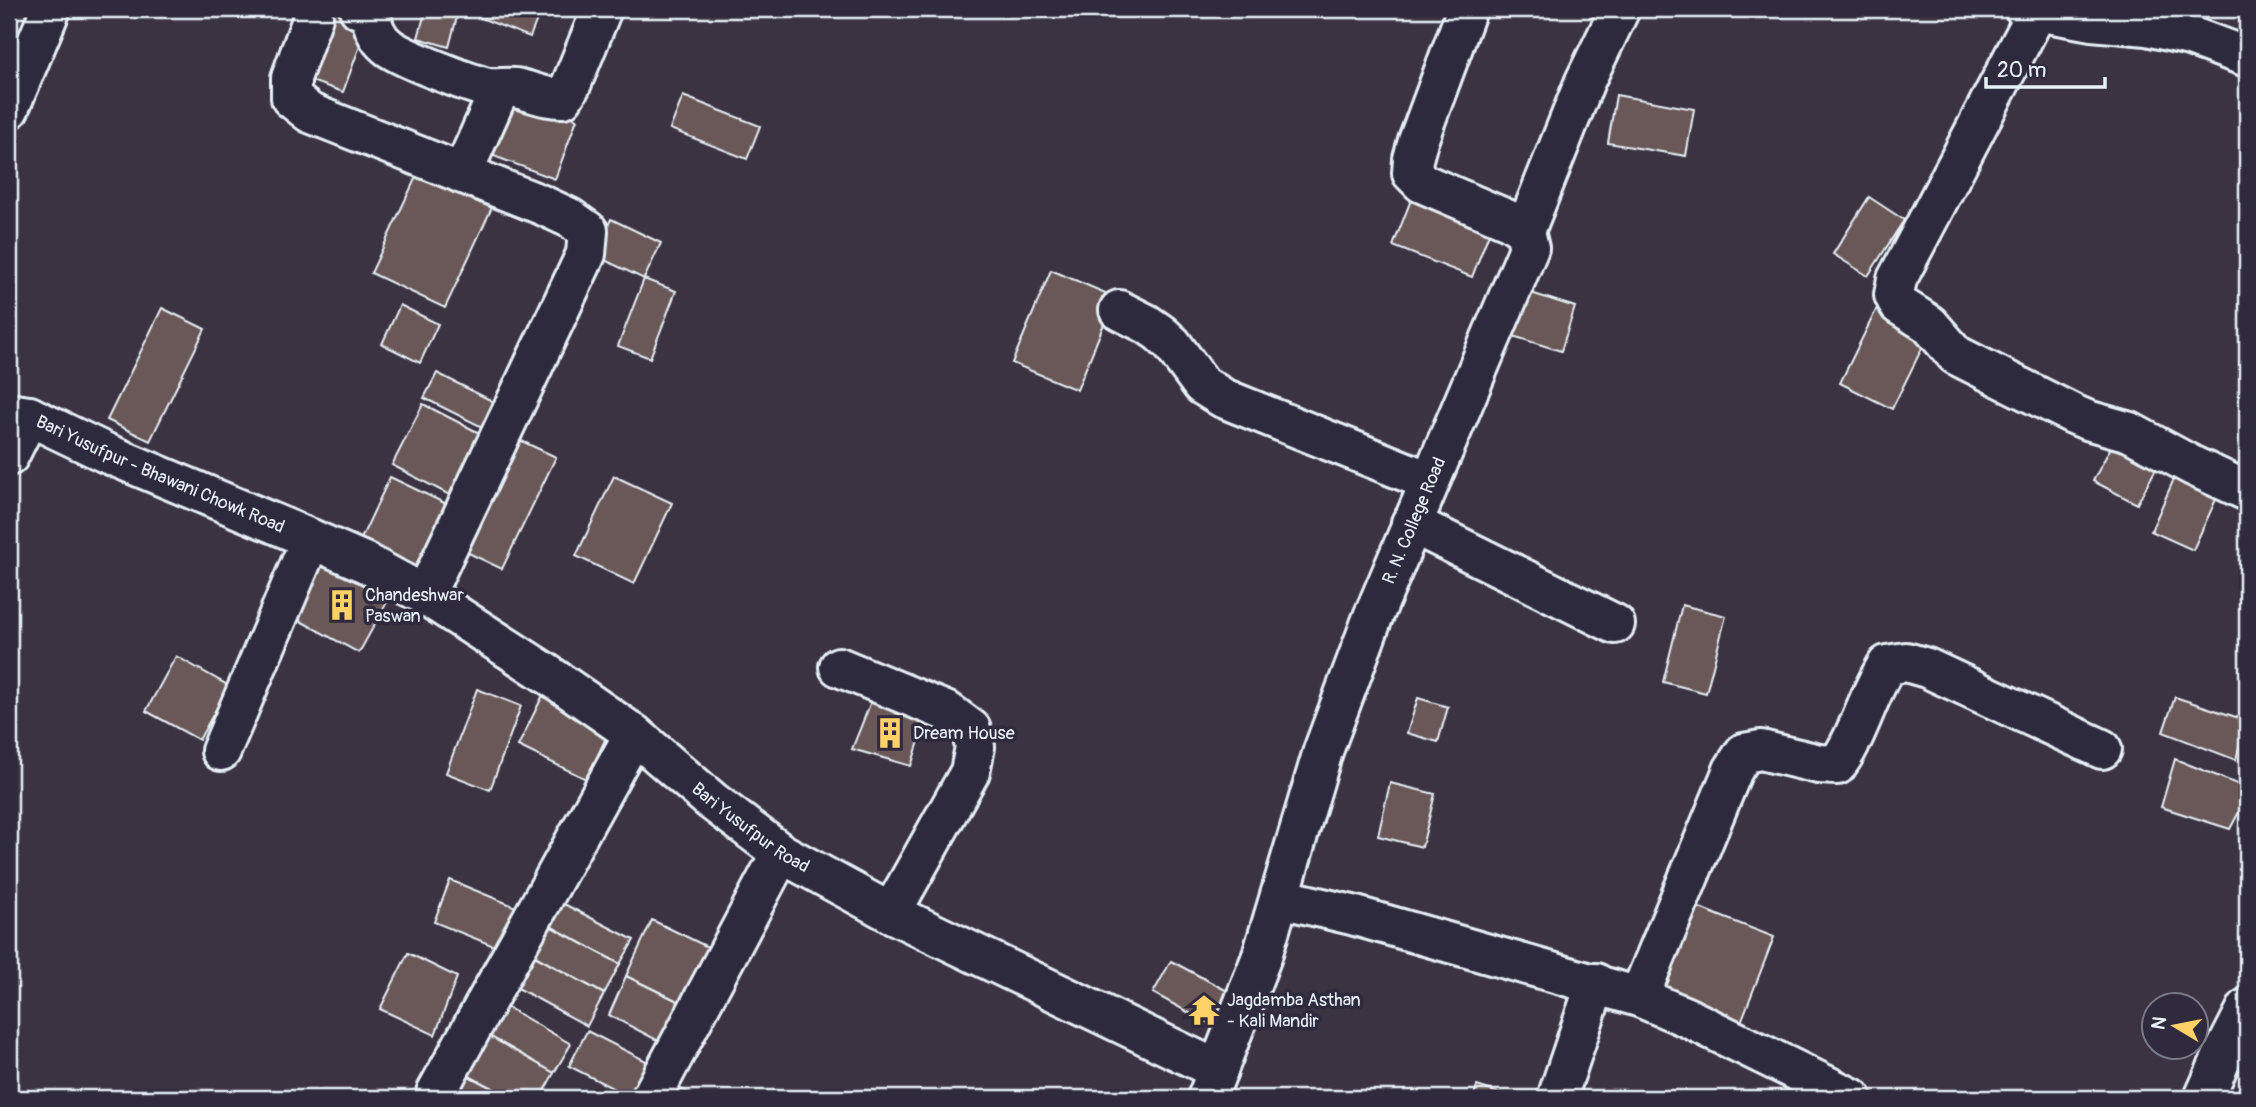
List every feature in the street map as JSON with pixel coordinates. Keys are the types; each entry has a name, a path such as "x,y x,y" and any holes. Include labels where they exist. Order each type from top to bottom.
{"street":[{"path":"9,108 19,57 51,9"},
{"path":"359,9 370,13 374,32 387,47 404,57 485,87 512,88 551,99 563,98 571,85 602,9"},
{"path":"1467,9 1418,141 1412,173 1422,183 1511,221 1525,231"},
{"name":"R. N. College Road","path":"1212,1084 1262,956 1323,751 1373,617 1529,248 1525,231 1586,81 1620,9"},
{"path":"2247,57 2190,36 2147,26 2092,21 2031,10 1897,279 1894,295 1899,305 1928,324 1947,347 1972,364 2087,420 2130,432 2247,491"},
{"path":"307,11 291,78 291,98 310,113 570,218 588,231 586,254 425,595"},
{"path":"462,174 500,89"},
{"path":"1119,310 1160,333 1172,344 1202,385 1223,398 1429,481"},
{"path":"9,456 19,415"},
{"name":"Bari Yusufpur - Bhawani Chowk Road","path":"19,415 311,539"},
{"path":"1412,523 1615,624"},
{"path":"220,751 311,539"},
{"name":"Bari Yusufpur Road","path":"311,539 425,595 549,675 634,734 712,801 781,853 1212,1084"},
{"path":"1639,997 1733,770 1744,753 1761,750 1819,764 1837,765 1846,752 1876,682 1887,665 1906,662 1927,668 2102,749"},
{"path":"839,667 948,712 971,729 975,747 970,772 891,913"},
{"path":"436,1093 634,734"},
{"path":"651,1098 781,853"},
{"path":"1280,898 1352,915 1639,997 1852,1098"},
{"path":"1557,1098 1596,983"},
{"path":"2204,1098 2247,1008"}],"building":[{"path":"335,9 369,21 343,92 308,80"},
{"path":"426,9 459,9 449,47 418,38"},
{"path":"481,9 541,9 530,37 478,17"},
{"path":"509,93 577,119 555,179 486,153"},
{"path":"1616,95 1694,109 1686,156 1608,143"},
{"path":"683,96 760,126 747,159 670,129"},
{"path":"422,164 496,199 445,308 371,273"},
{"path":"1416,187 1495,218 1472,277 1393,246"},
{"path":"1869,197 1904,220 1868,276 1833,254"},
{"path":"611,219 661,243 644,279 594,255"},
{"path":"1051,270 1115,297 1077,390 1012,363"},
{"path":"644,279 676,291 650,358 618,346"},
{"path":"1528,292 1575,307 1561,351 1513,336"},
{"path":"1879,304 1931,330 1892,409 1840,383"},
{"path":"400,305 438,324 420,363 382,344"},
{"path":"162,308 205,329 150,441 107,420"},
{"path":"437,373 500,405 488,430 424,398"},
{"path":"423,404 491,439 459,500 392,465"},
{"path":"2120,430 2164,454 2137,504 2093,481"},
{"path":"513,437 556,457 502,569 460,549"},
{"path":"2180,465 2223,484 2193,550 2151,531"},
{"path":"614,476 672,503 634,584 576,556"},
{"path":"390,477 457,509 425,574 359,543"},
{"name":"Chandeshwar Paswan","path":"326,556 392,593 359,653 293,617"},
{"path":"1682,605 1726,616 1706,693 1663,682"},
{"path":"176,656 229,686 199,740 146,711"},
{"path":"477,689 521,706 490,790 446,773"},
{"path":"543,695 611,728 586,779 518,746"},
{"path":"2175,697 2245,720 2236,760 2163,732"},
{"path":"1418,698 1448,707 1438,742 1407,733"},
{"name":"Dream House","path":"872,699 927,717 911,766 852,749"},
{"path":"2175,759 2247,788 2247,797 2230,829 2161,807"},
{"path":"1390,783 1435,794 1422,847 1378,836"},
{"path":"450,880 528,912 511,953 434,922"},
{"path":"560,902 634,940 620,964 548,925"},
{"path":"1697,907 1774,937 1741,1022 1664,991"},
{"path":"652,920 718,952 692,1008 626,976"},
{"path":"548,925 620,964 604,994 531,954"},
{"path":"408,953 457,977 435,1035 380,1009"},
{"path":"531,954 604,994 587,1026 514,986"},
{"name":"Jagdamba Asthan - Kali Mandir","path":"1171,961 1233,994 1215,1027 1153,993"},
{"path":"626,976 692,1008 672,1048 609,1015"},
{"path":"500,1003 571,1044 554,1073 482,1032"},
{"path":"587,1031 656,1066 632,1098 569,1066"},
{"path":"482,1032 554,1073 540,1098 511,1098 459,1071"},
{"path":"459,1071 511,1098 444,1098"},
{"path":"1477,1086 1514,1098 1473,1098"},
{"path":"680,1089 701,1098 677,1098"}],"place":[{"name":"Chandeshwar Paswan","path":"342,605"},
{"name":"Dream House","path":"890,733"},
{"name":"Jagdamba Asthan - Kali Mandir","path":"1204,1010"}]}
